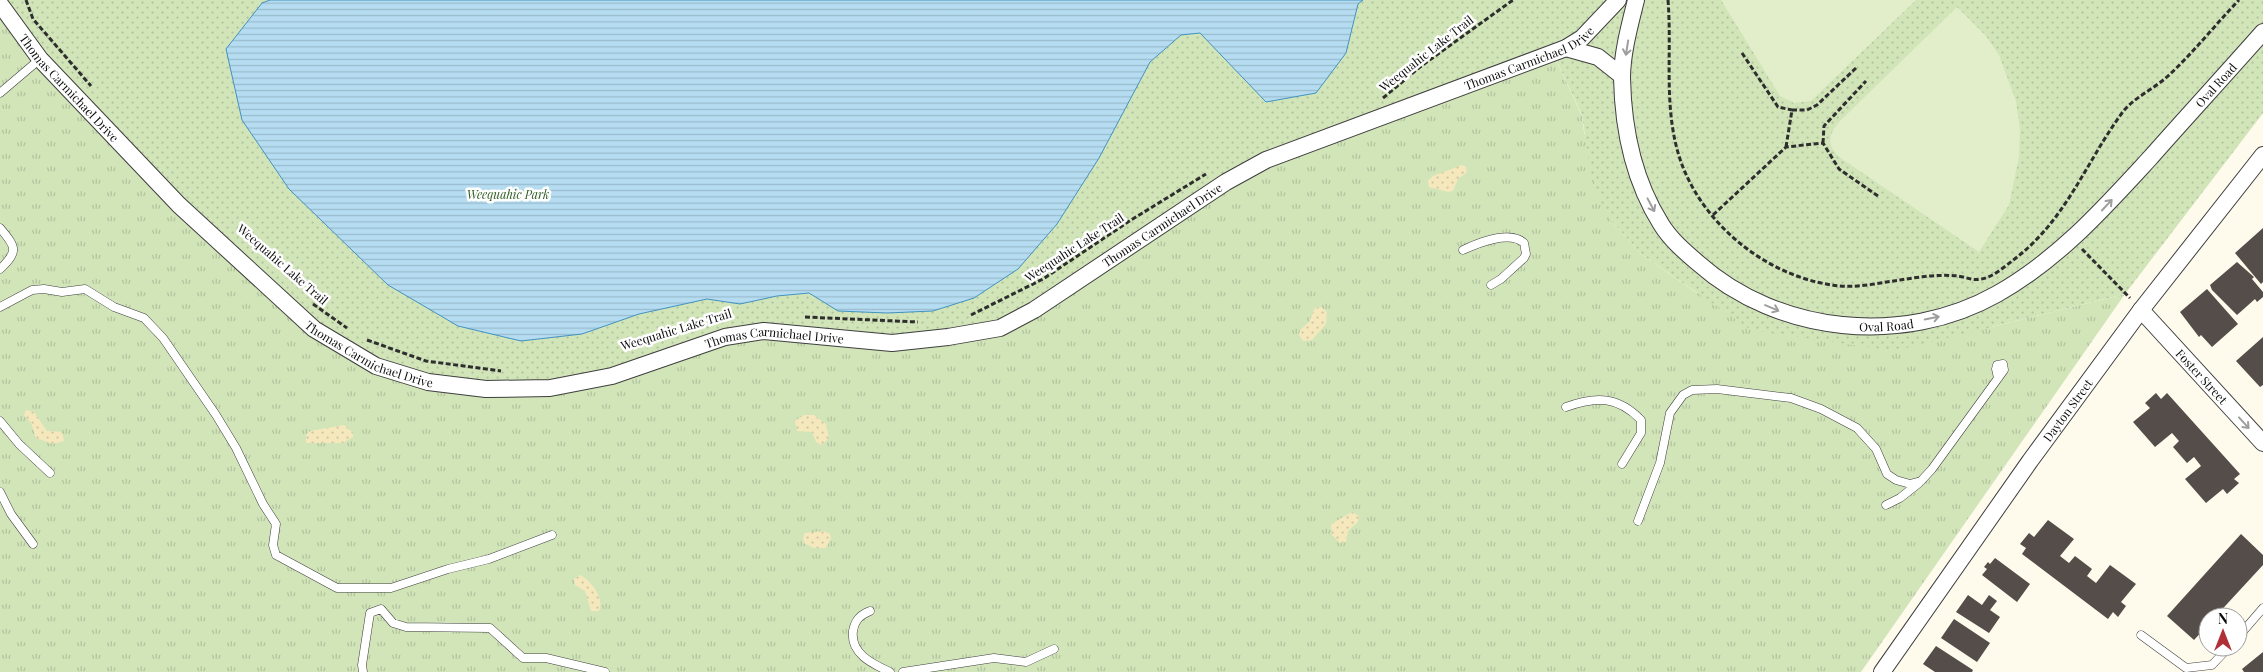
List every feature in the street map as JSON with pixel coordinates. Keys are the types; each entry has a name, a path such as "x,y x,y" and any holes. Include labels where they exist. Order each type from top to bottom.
{"street":[{"name":"Thomas Carmichael Drive","path":"0,4 40,59 178,205 314,329 385,368 428,382 486,389 504,389 550,388 612,376 725,337 764,331 892,343 948,337 1000,328 1034,310 1226,182 1266,160 1566,48 1582,38 1618,0"},
{"name":"Oval Road","path":"1636,0 1622,76 1629,141 1636,170 1661,225 1680,247 1727,286 1772,309 1799,319 1862,327 1899,324 1940,317 1969,308 1990,298 2074,240 2263,32"},
{"path":"1566,48 1598,57 1622,76"},
{"name":"Dayton Street","path":"1882,672 2030,461 2141,310 2263,155"},
{"name":"Foster Street","path":"2141,310 2263,443"}],"lane":[{"path":"0,93 40,59"},
{"path":"0,228 14,248 11,258 0,268"},
{"path":"1463,250 1480,242 1514,237 1524,243 1526,254 1524,258 1501,279 1491,285"},
{"path":"0,307 18,296 37,289 62,292 85,289 114,306 144,318 177,357 236,448 250,480 276,524 273,545 276,555 334,587 391,588 448,569 489,559 552,535"},
{"path":"1886,505 1900,498 1932,469 1998,378"},
{"path":"1638,521 1660,463 1670,413 1683,395 1692,390 1701,389 1776,395 1821,409 1857,428 1868,438 1876,449 1887,474 1896,480 1910,484 1920,481"},
{"path":"1566,407 1594,399 1608,400 1632,411 1641,420 1641,433 1622,464"},
{"path":"0,421 8,432 50,473"},
{"path":"0,492 10,514 32,544"},
{"path":"2248,625 2263,608"},
{"path":"363,672 362,665 370,613 380,609 393,623 406,627 490,628 522,658 546,658 605,672"},
{"path":"870,611 858,618 854,625 852,640 855,648 868,661 889,672 898,672"},
{"path":"2140,635 2186,668 2212,665 2220,657"},
{"path":"903,672 994,658 1026,662 1054,649"}],"path":[{"path":"24,0 32,19 95,91"},
{"name":"Weequahic Lake Trail","path":"1374,103 1383,98 1420,67 1513,0"},
{"path":"1668,0 1670,97 1677,149 1698,196 1713,215 1746,249 1776,268 1804,279 1834,286 1862,286 1944,276 1983,279 2012,261 2035,242 2055,219 2124,110 2169,75 2239,0"},
{"path":"1742,53 1778,107 1792,110 1807,110 1818,105 1856,68"},
{"path":"1866,80 1824,126 1823,143 1839,169 1878,196"},
{"path":"1786,147 1792,110"},
{"path":"1713,215 1786,147 1823,143"},
{"name":"Weequahic Lake Trail","path":"964,317 979,313 1043,279 1131,220 1209,173"},
{"path":"2078,245 2128,296"},
{"name":"Weequahic Lake Trail","path":"306,298 354,332"},
{"path":"800,316 927,322"},
{"path":"362,338 426,361 511,372"}],"green space":[{"name":"Weequahic Park","path":"0,0 2263,0 2263,113 2125,294 1894,351 1751,330 1641,254 1611,220 1602,205 1590,170 1582,115 1553,53 1266,160 1034,310 948,337 764,331 550,388 428,382 314,329 127,150"},
{"path":"1721,0 1916,0 1811,101 1794,103 1780,96"},
{"path":"0,4 1226,182 1553,53 1582,116 1584,132 1611,220 1641,254 1697,293 1992,327 2125,294 1861,672 0,672"},
{"path":"1957,7 1986,36 1999,55 2016,101 2020,130 2019,157 2009,205 1979,252 1842,159 1834,151 1830,142 1832,132 1839,122"}],"sand":[{"path":"1462,165 1466,167 1467,172 1458,179 1453,191 1448,192 1429,187 1428,181 1433,176"},
{"path":"1321,307 1327,312 1326,324 1312,340 1303,341 1299,335 1300,330 1309,322 1315,308"},
{"path":"26,410 34,412 47,431 62,432 64,441 53,444 36,438 31,423 24,415"},
{"path":"804,415 814,415 826,424 829,438 822,445 816,442 812,432 797,431 795,421"},
{"path":"344,425 353,433 353,437 343,443 306,443 306,435 310,431"},
{"path":"1352,512 1359,516 1358,522 1348,531 1346,542 1340,543 1332,535 1331,524"},
{"path":"823,531 830,534 831,538 826,548 814,548 804,543 805,533"},
{"path":"580,575 596,590 600,601 599,611 591,611 585,591 575,585 574,579"}],"water":[{"path":"270,0 1363,0 1358,4 1346,53 1316,93 1266,102 1200,33 1181,35 1150,62 1099,158 1057,224 1018,269 974,298 933,311 887,313 838,311 809,293 777,296 740,304 707,299 639,314 582,334 521,341 458,326 388,285 289,189 242,120 226,49 262,3"}],"building":[{"path":"2263,228 2263,282 2261,284 2235,253"},
{"path":"2237,262 2254,277 2252,279 2263,292 2263,297 2257,302 2255,299 2237,315 2212,290 2210,285"},
{"path":"2207,289 2238,324 2212,347 2201,335 2199,337 2180,312"},
{"path":"2263,337 2263,385 2260,387 2236,361"},
{"path":"2156,393 2161,399 2167,393 2240,474 2234,479 2239,483 2227,494 2223,489 2206,503 2185,479 2201,466 2194,457 2187,463 2173,447 2179,441 2172,433 2155,447 2133,422 2150,408 2145,403"},
{"path":"2048,520 2074,539 2060,556 2069,563 2075,556 2092,569 2087,576 2096,583 2110,565 2136,584 2121,602 2126,606 2118,617 2113,612 2108,619 2022,554 2026,548 2020,544 2029,533 2034,537"},
{"path":"2241,534 2263,555 2263,565 2224,607 2198,607 2198,636 2194,640 2167,616"},
{"path":"1995,558 2030,584 2017,602 1982,575 1987,569 1984,567"},
{"path":"1968,595 1982,605 1989,595 1997,601 1990,610 2000,617 1989,633 1956,612"},
{"path":"1954,619 1990,643 1977,662 1941,638"},
{"path":"1936,646 1973,670 1972,672 1935,672 1923,664"},
{"path":"2263,652 2263,672 2244,672 2242,669"}]}
